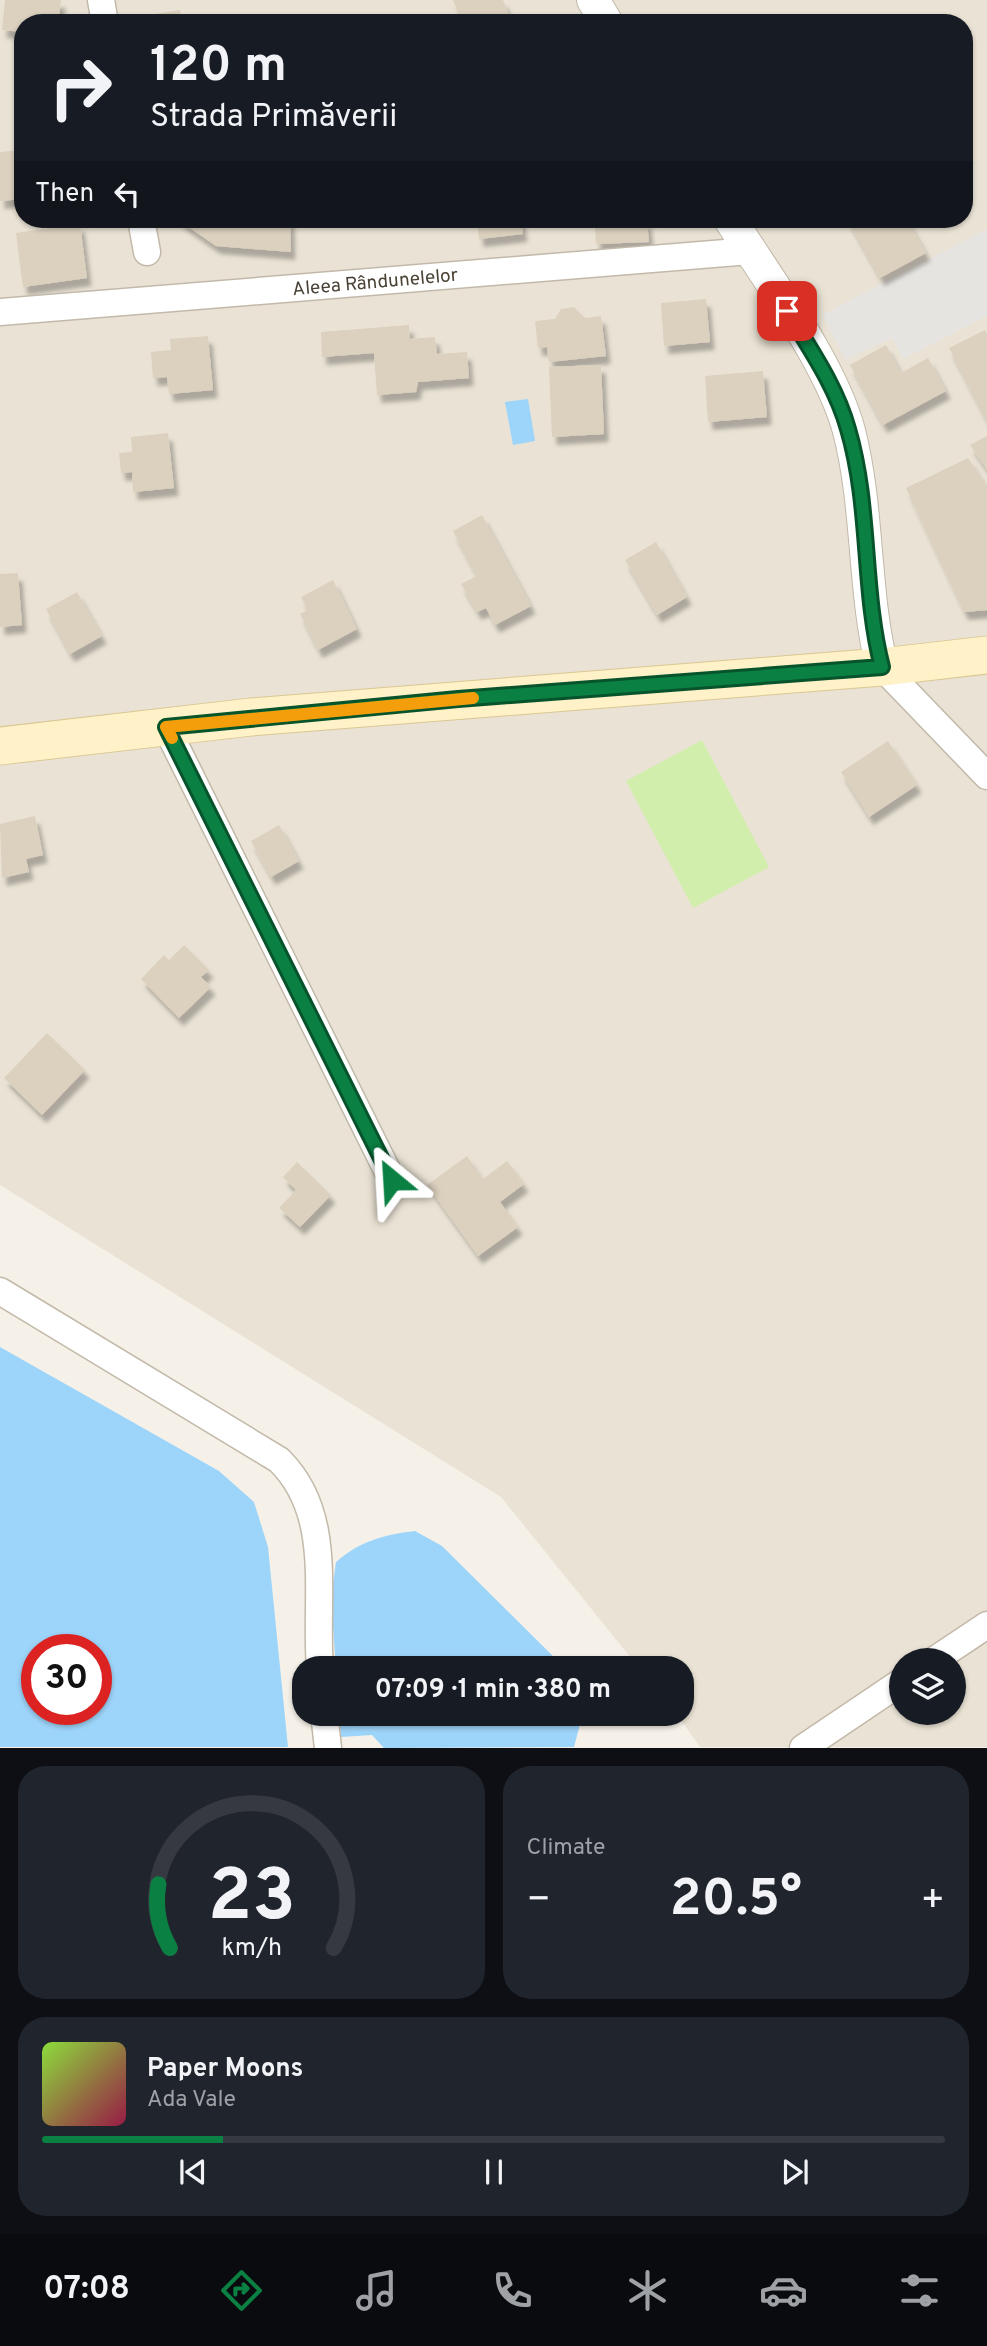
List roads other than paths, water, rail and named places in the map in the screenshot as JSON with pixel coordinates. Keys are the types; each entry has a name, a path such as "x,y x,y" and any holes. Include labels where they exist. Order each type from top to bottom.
{"main road":[{"path":"0,746 458,699 882,667 987,655"}],"street":[{"path":"143,228 147,252"},
{"path":"736,228 831,383 848,429 861,484 873,630 882,667 987,776"},
{"name":"Aleea Rândunelelor","path":"0,312 750,251"},
{"path":"166,727 392,1180"},
{"path":"0,1291 279,1460 296,1476 311,1508 318,1547 320,1656"},
{"path":"952,1648 987,1625"},
{"path":"803,1748 889,1690"},
{"path":"325,1726 328,1748"}],"water":[{"path":"528,399 535,441 513,445 505,402"},
{"path":"0,1347 219,1471 254,1502 268,1547 288,1747 0,1747"},
{"path":"415,1531 442,1546 553,1656 335,1656 331,1599 336,1562 372,1540"},
{"path":"340,1726 580,1726 574,1747 384,1748 372,1735 341,1737"}]}
